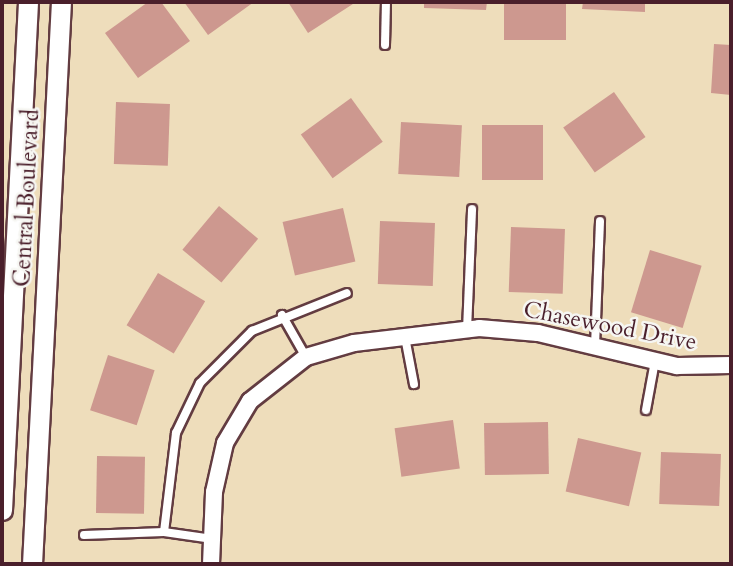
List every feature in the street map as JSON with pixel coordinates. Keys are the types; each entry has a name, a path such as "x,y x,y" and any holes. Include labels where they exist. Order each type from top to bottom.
{"street":[{"name":"Central Boulevard","path":"2,510 28,2"},
{"name":"Central Boulevard","path":"33,564 61,2"},
{"name":"Chasewood Drive","path":"211,564 218,467 236,421 267,383 306,357 405,337 467,330 514,330 655,361 700,368 731,365"}],"lane":[{"path":"384,45 386,2"},
{"path":"467,330 472,209"},
{"path":"595,346 600,221"},
{"path":"163,532 176,433 194,394 225,354 282,315 347,293"},
{"path":"282,315 306,357"},
{"path":"405,337 414,384"},
{"path":"646,410 655,361"},
{"path":"84,536 163,532 212,539"}],"building":[{"path":"148,2 161,2 190,41 138,78 105,33"},
{"path":"184,2 254,2 208,35"},
{"path":"288,2 356,2 308,33"},
{"path":"424,2 487,2 486,10 424,8"},
{"path":"504,2 566,2 566,40 504,40"},
{"path":"583,2 645,2 645,12 582,9"},
{"path":"714,44 731,45 731,95 711,93"},
{"path":"614,92 646,137 595,173 563,128"},
{"path":"351,98 383,142 333,178 301,134"},
{"path":"116,102 170,104 168,166 114,164"},
{"path":"401,122 462,125 459,177 398,174"},
{"path":"482,125 543,125 543,180 482,180"},
{"path":"219,206 258,239 221,282 182,250"},
{"path":"343,208 355,262 295,276 283,222"},
{"path":"380,221 435,223 433,286 378,284"},
{"path":"511,227 565,229 563,294 509,292"},
{"path":"650,250 702,266 683,328 631,312"},
{"path":"158,273 205,301 174,354 127,325"},
{"path":"108,355 155,370 137,425 90,410"},
{"path":"453,420 460,469 401,477 395,428"},
{"path":"548,422 549,474 485,475 484,423"},
{"path":"578,438 641,453 629,506 566,492"},
{"path":"661,452 721,454 719,506 659,504"},
{"path":"97,456 145,457 144,514 96,513"}]}
